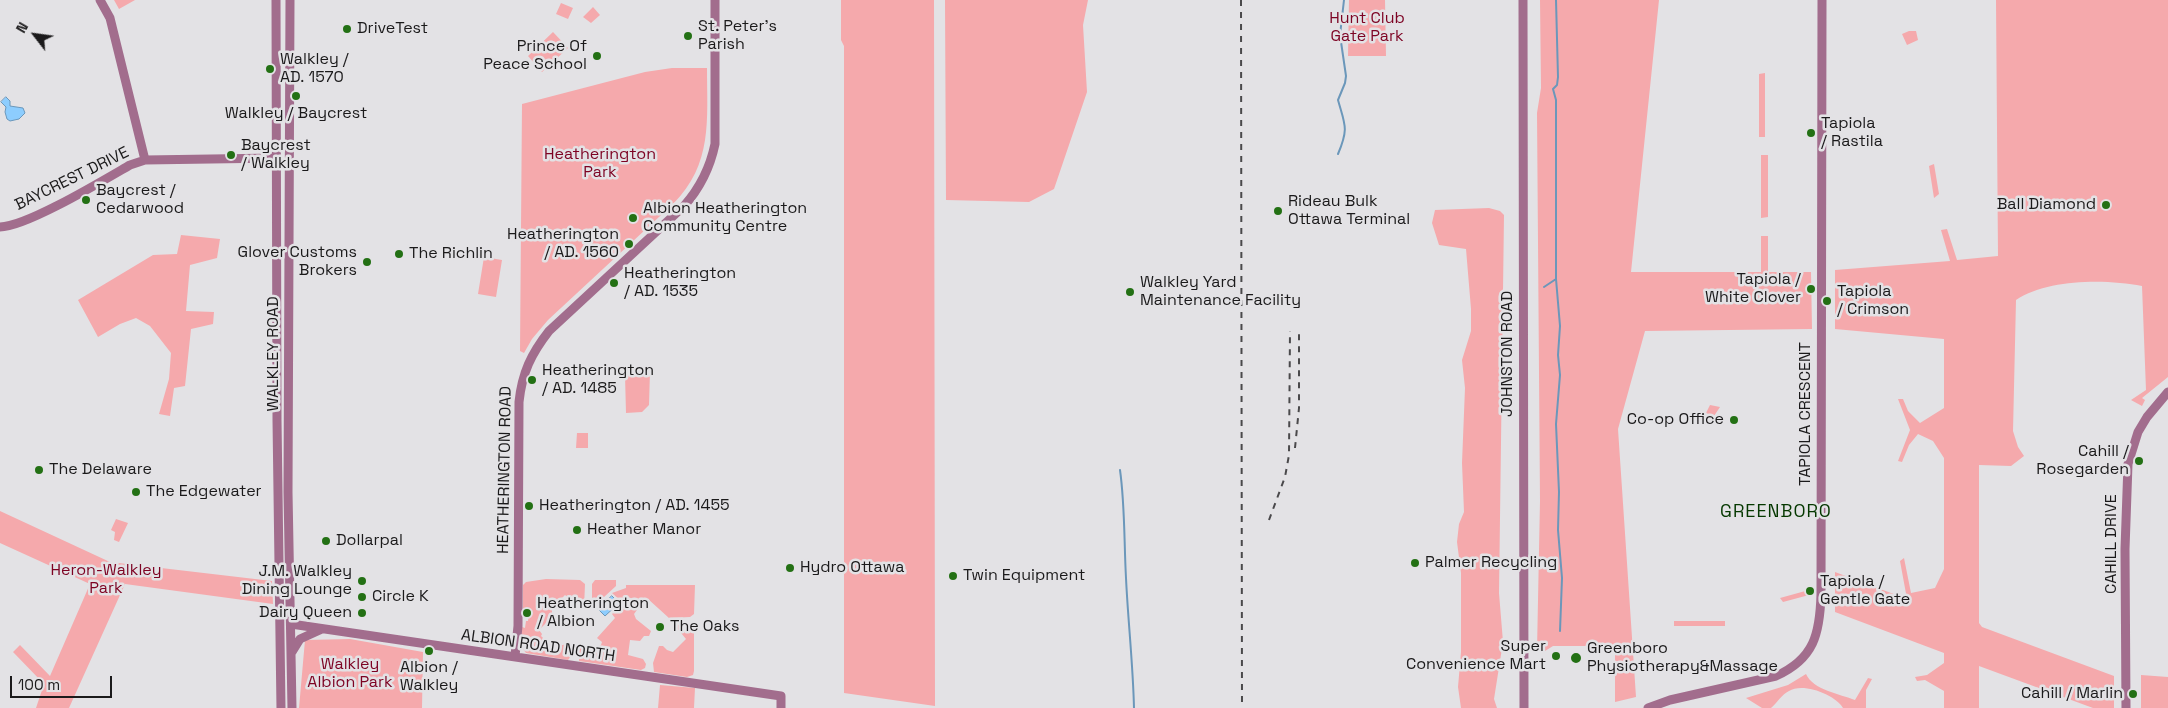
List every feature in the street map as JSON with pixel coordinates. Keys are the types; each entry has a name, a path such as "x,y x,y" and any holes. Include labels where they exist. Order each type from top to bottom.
{"street":[{"path":"100,0 110,18 146,160"},
{"name":"WALKLEY ROAD","path":"276,0 277,430 281,708"},
{"name":"WALKLEY ROAD","path":"290,0 288,492 292,708"},
{"name":"HEATHERINGTON ROAD","path":"515,656 518,606 520,402 523,377 533,352 549,331 673,217 698,189 711,160 715,144 715,0"},
{"name":"JOHNSTON ROAD","path":"1523,0 1524,708"},
{"name":"TAPIOLA CRESCENT","path":"1648,708 1670,700 1776,676 1787,671 1799,662 1811,648 1819,628 1821,598 1822,0"},
{"name":"BAYCREST DRIVE","path":"0,227 7,227 26,220 130,165 146,160 277,158"},
{"name":"CAHILL DRIVE","path":"2126,708 2125,549 2128,464 2132,445 2146,417 2168,392"},
{"name":"ALBION ROAD NORTH","path":"291,624 781,696 781,708"},
{"path":"291,654 300,639 323,629"}],"green space":[{"path":"114,0 135,0 119,9"},
{"path":"841,0 934,0 935,706 844,693 844,46 841,40"},
{"path":"945,0 1088,0 1083,25 1087,92 1054,189 1029,202 946,200"},
{"name":"Hunt Club Gate Park","path":"1349,0 1385,0 1386,56 1348,56"},
{"path":"1540,0 1659,0 1631,272 1761,272 1761,236 1768,236 1768,272 1811,272 1812,329 1645,331 1618,429 1636,697 1615,702 1615,646 1553,646 1545,651 1537,650 1540,501 1537,113 1541,88"},
{"path":"1996,0 2168,0 2168,377 2142,398 2145,400 2142,406 2131,400 2146,390 2142,286 2111,282 2077,282 2060,284 2029,293 2016,300 2013,431 2018,447 2024,456 2011,466 1979,465 1979,623 1982,627 2114,676 2114,708 2093,708 1979,666 1979,708 1944,708 1944,691 1925,680 1917,681 1915,677 1927,675 1944,663 1944,653 1835,612 1835,572 1907,599 1900,561 1904,558 1911,593 1935,588 1944,569 1944,458 1933,441 1918,434 1909,445 1902,462 1898,461 1910,430 1898,399 1903,399 1908,411 1920,423 1944,408 1944,339 1835,329 1835,270 1950,261 1941,230 1947,229 1957,260 1998,256"},
{"path":"561,3 573,8 568,19 556,14"},
{"path":"593,7 600,15 591,23 583,17"},
{"path":"1916,31 1918,40 1907,45 1902,34"},
{"path":"553,32 568,48 542,72 528,56"},
{"name":"Heatherington Park","path":"672,68 707,68 707,123 701,157 695,173 686,189 673,204 548,320 532,339 524,353 520,351 522,104 645,72"},
{"path":"1765,73 1765,137 1759,137 1759,74"},
{"path":"1761,155 1768,155 1768,217 1761,218"},
{"path":"1934,164 1939,194 1934,198 1929,166"},
{"path":"1489,208 1500,211 1504,215 1499,593 1503,642 1494,699 1497,708 1461,708 1458,687 1461,652 1461,573 1457,542 1459,524 1464,512 1462,463 1465,388 1462,360 1471,331 1471,309 1466,249 1439,245 1432,223 1435,210"},
{"path":"181,235 220,239 217,258 190,265 186,311 214,312 213,324 191,329 185,386 174,388 170,416 159,414 169,379 171,353 150,326 136,318 120,324 98,337 78,300 153,255 177,254"},
{"path":"484,257 502,260 496,297 478,294"},
{"path":"650,371 649,405 642,412 626,413 625,375"},
{"path":"1710,405 1720,407 1714,416 1706,413"},
{"path":"577,433 588,433 588,448 576,448"},
{"name":"Heron-Walkley Park","path":"0,511 110,562 272,581 273,604 125,584 69,708 36,708 44,684 13,652 20,645 50,676 90,584 0,543"},
{"path":"116,519 128,523 119,542 114,540 115,532 111,530"},
{"path":"546,579 580,580 585,584 584,608 582,609 565,595 552,608 552,617 539,630 542,634 541,636 553,645 567,644 570,646 571,656 568,660 526,653 520,645 522,627 525,628 529,612 523,612 523,585 526,582"},
{"path":"595,580 616,580 616,586 592,608 592,584"},
{"path":"626,585 695,585 694,614 690,617 669,618 648,599 645,602 626,597 622,602 612,593 626,588"},
{"path":"1809,590 1809,595 1783,602 1780,598"},
{"path":"627,599 642,603 634,614 636,619 651,631 649,636 644,636 640,641 630,640 628,655 643,659 646,664 645,668 641,670 579,661 580,645 588,649 601,645 602,642 597,638 615,618 612,614"},
{"path":"1674,621 1725,621 1725,626 1674,626"},
{"path":"690,624 694,630 693,675 687,677 654,672 653,663 659,646 663,646 673,652 686,639 677,628 678,625"},
{"name":"Walkley Albion Park","path":"350,639 423,652 422,708 299,708 305,640"},
{"path":"1806,674 1814,684 1821,688 1855,700 1868,678 1872,679 1866,690 1866,708 1843,708 1834,699 1819,691 1802,688 1786,692 1771,708 1762,708 1746,698 1788,685"},
{"path":"2141,675 2168,677 2168,708 2141,708"},
{"path":"660,685 695,688 694,708 658,708"}],"water":[{"path":"6,97 10,101 10,106 23,108 25,113 19,119 10,121 7,119 6,107 1,102"},
{"path":"612,596 619,603 605,616 598,609"}],"waterway":[{"path":"1338,154 1345,132 1338,100 1346,76 1340,35 1344,0"},
{"path":"1556,0 1558,77 1557,85 1553,89 1556,100 1556,279 1560,326 1558,355 1560,375 1556,424 1559,492 1558,530 1562,578 1560,631"},
{"path":"1544,287 1556,279"},
{"path":"1120,470 1124,510 1134,708"}],"railway":[{"path":"1241,0 1242,708"},
{"path":"1269,520 1285,477 1289,455 1290,331"},
{"path":"1295,448 1299,408 1299,331"}],"place":[{"name":"DriveTest","path":"347,29"},
{"name":"St. Peter's Parish","path":"688,36"},
{"name":"Prince Of Peace School","path":"597,56"},
{"name":"Walkley / AD. 1570","path":"270,69"},
{"name":"Walkley / Baycrest","path":"296,96"},
{"name":"Tapiola / Rastila","path":"1811,133"},
{"name":"Baycrest / Walkley","path":"231,155"},
{"name":"Baycrest / Cedarwood","path":"86,200"},
{"name":"Ball Diamond","path":"2106,205"},
{"name":"Rideau Bulk Ottawa Terminal","path":"1278,211"},
{"name":"Albion Heatherington Community Centre","path":"633,218"},
{"name":"Heatherington / AD. 1560","path":"629,244"},
{"name":"The Richlin","path":"399,254"},
{"name":"Glover Customs Brokers","path":"367,262"},
{"name":"Heatherington / AD. 1535","path":"614,283"},
{"name":"Tapiola / White Clover","path":"1811,289"},
{"name":"Walkley Yard Maintenance Facility","path":"1130,292"},
{"name":"Tapiola / Crimson","path":"1827,301"},
{"name":"Heatherington / AD. 1485","path":"532,380"},
{"name":"Co-op Office","path":"1734,420"},
{"name":"Cahill / Rosegarden","path":"2139,461"},
{"name":"The Delaware","path":"39,470"},
{"name":"The Edgewater","path":"136,492"},
{"name":"Heatherington / AD. 1455","path":"529,506"},
{"name":"Heather Manor","path":"577,530"},
{"name":"Dollarpal","path":"326,541"},
{"name":"Palmer Recycling","path":"1415,563"},
{"name":"Hydro Ottawa","path":"790,568"},
{"name":"Twin Equipment","path":"953,576"},
{"name":"J.M. Walkley Dining Lounge","path":"362,581"},
{"name":"Tapiola / Gentle Gate","path":"1810,591"},
{"name":"Circle K","path":"362,597"},
{"name":"Dairy Queen","path":"362,613"},
{"name":"Heatherington / Albion","path":"527,613"},
{"name":"The Oaks","path":"660,627"},
{"name":"Albion / Walkley","path":"429,651"},
{"name":"Super Convenience Mart","path":"1556,656"},
{"name":"Greenboro Physiotherapy&Massage","path":"1576,658"},
{"name":"Cahill / Marlin","path":"2133,694"}],"district":[{"name":"GREENBORO","path":"1776,512"}]}
